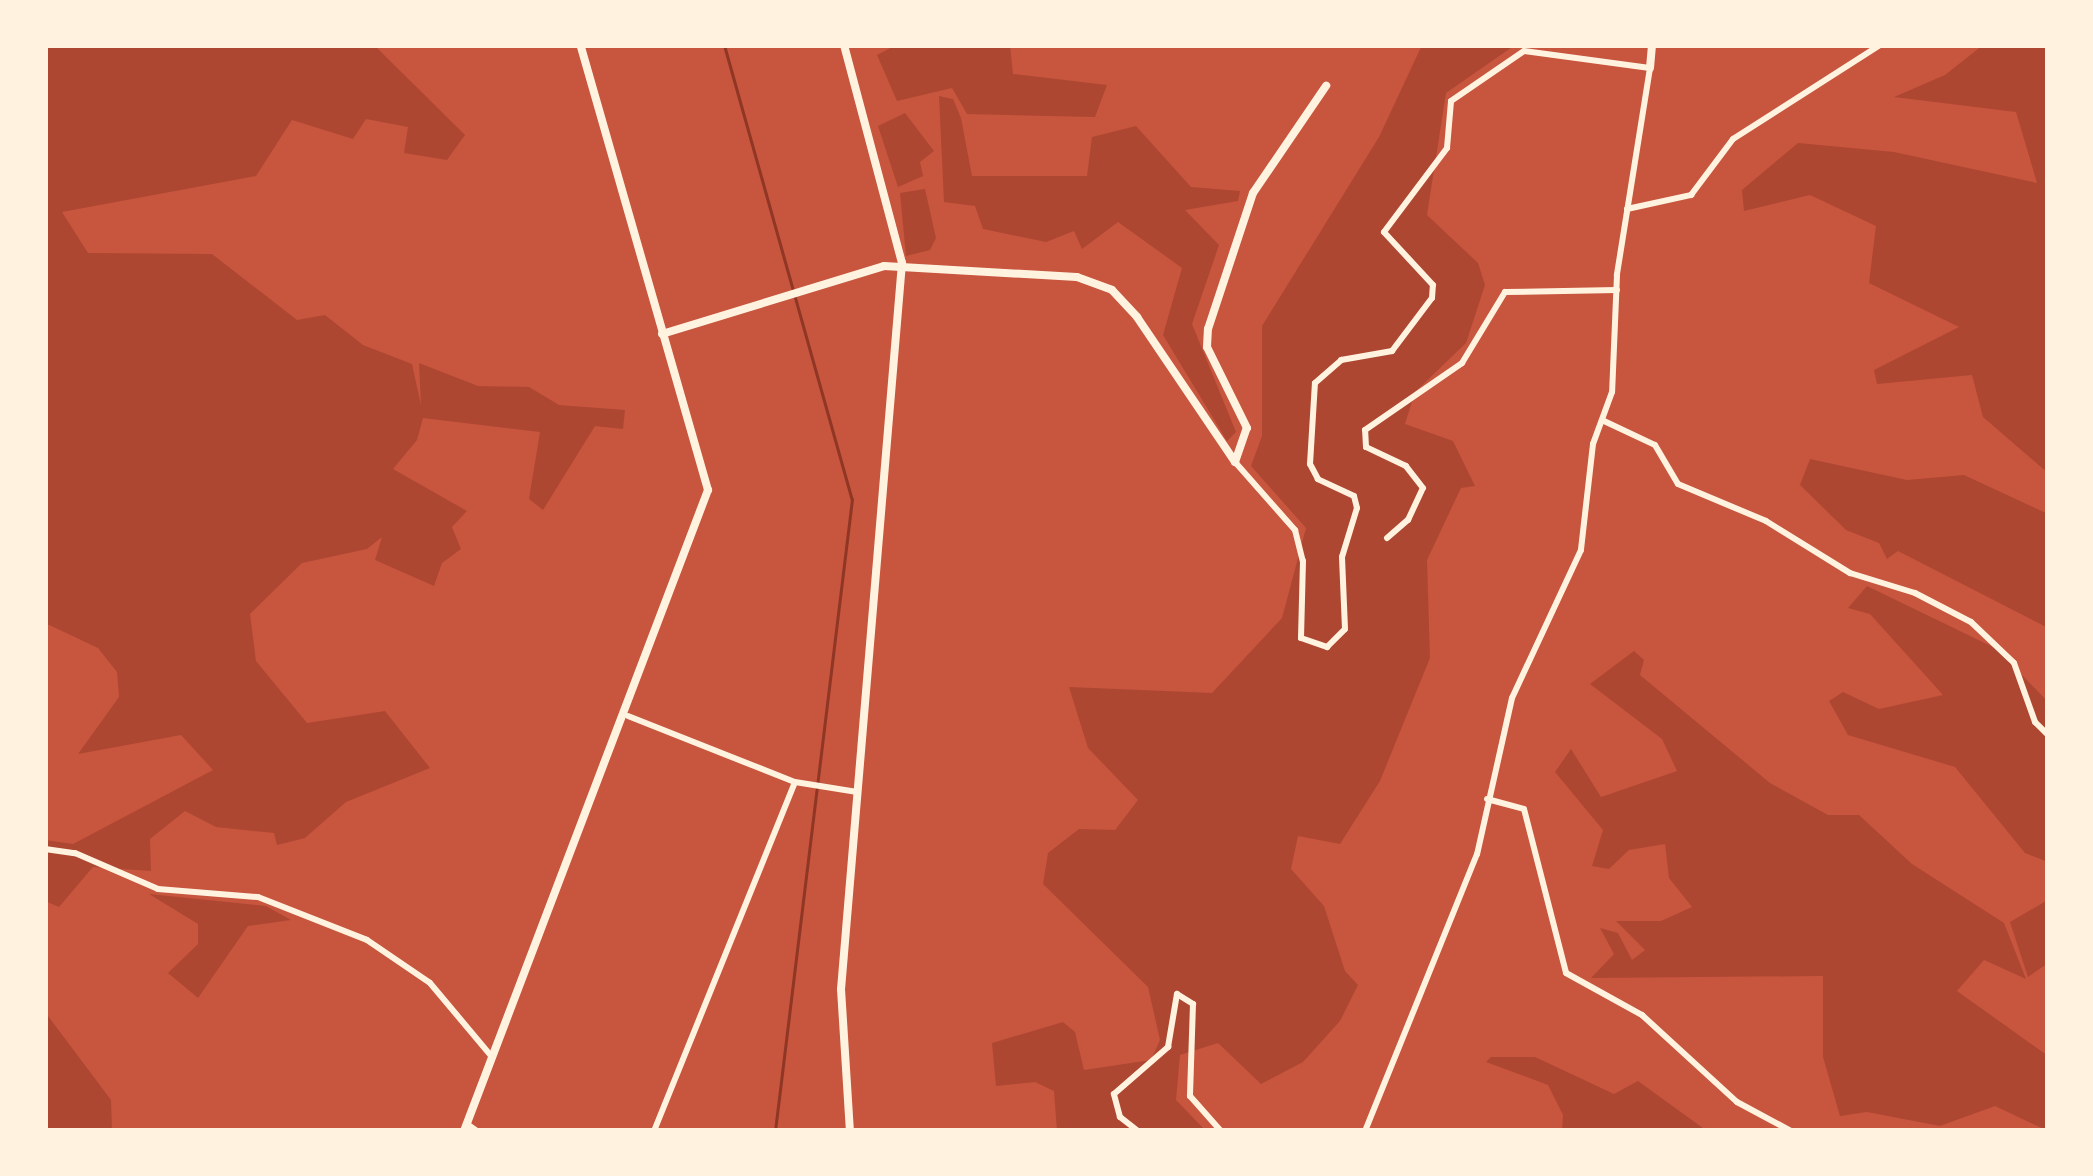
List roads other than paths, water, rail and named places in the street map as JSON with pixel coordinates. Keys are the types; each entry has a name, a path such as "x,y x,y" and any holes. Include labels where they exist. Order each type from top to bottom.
{"street":[{"path":"477,1131 466,1127 628,716 708,490 580,45"},
{"path":"844,45 902,263 841,989 850,1131"},
{"path":"1365,1131 1449,933 1512,698 1581,550 1585,488 1603,421 1627,208 1652,45"},
{"path":"1627,208 1691,195 1733,139 1880,45"},
{"path":"662,334 902,263 1077,277 1112,290 1235,462 1295,530 1303,561 1301,638 1327,647 1345,628 1342,557 1357,508 1354,496 1318,479 1310,464 1315,383 1341,360 1392,351 1432,298 1433,285 1384,232 1447,148 1451,101 1524,51 1650,68"},
{"path":"1235,462 1247,428 1208,347 1208,329 1253,193 1326,86"},
{"path":"1387,538 1408,520 1423,488 1406,466 1366,447 1365,430 1462,363 1505,292 1617,290"},
{"path":"1603,421 1655,445 1678,484 1766,521 1850,573 1916,592 1971,622 2014,663 2035,722 2048,735"},
{"path":"628,716 795,782 856,792"},
{"path":"654,1131 795,782"},
{"path":"1487,799 1524,809 1566,973 1642,1015 1737,1102 1791,1131"},
{"path":"45,849 75,853 158,890 258,897 367,940 430,983 494,1059"},
{"path":"1138,1131 1120,1117 1114,1094 1168,1047 1177,994 1193,1004 1190,1096 1221,1131"}],"waterway":[{"path":"724,45 852,499 775,1131"}]}
